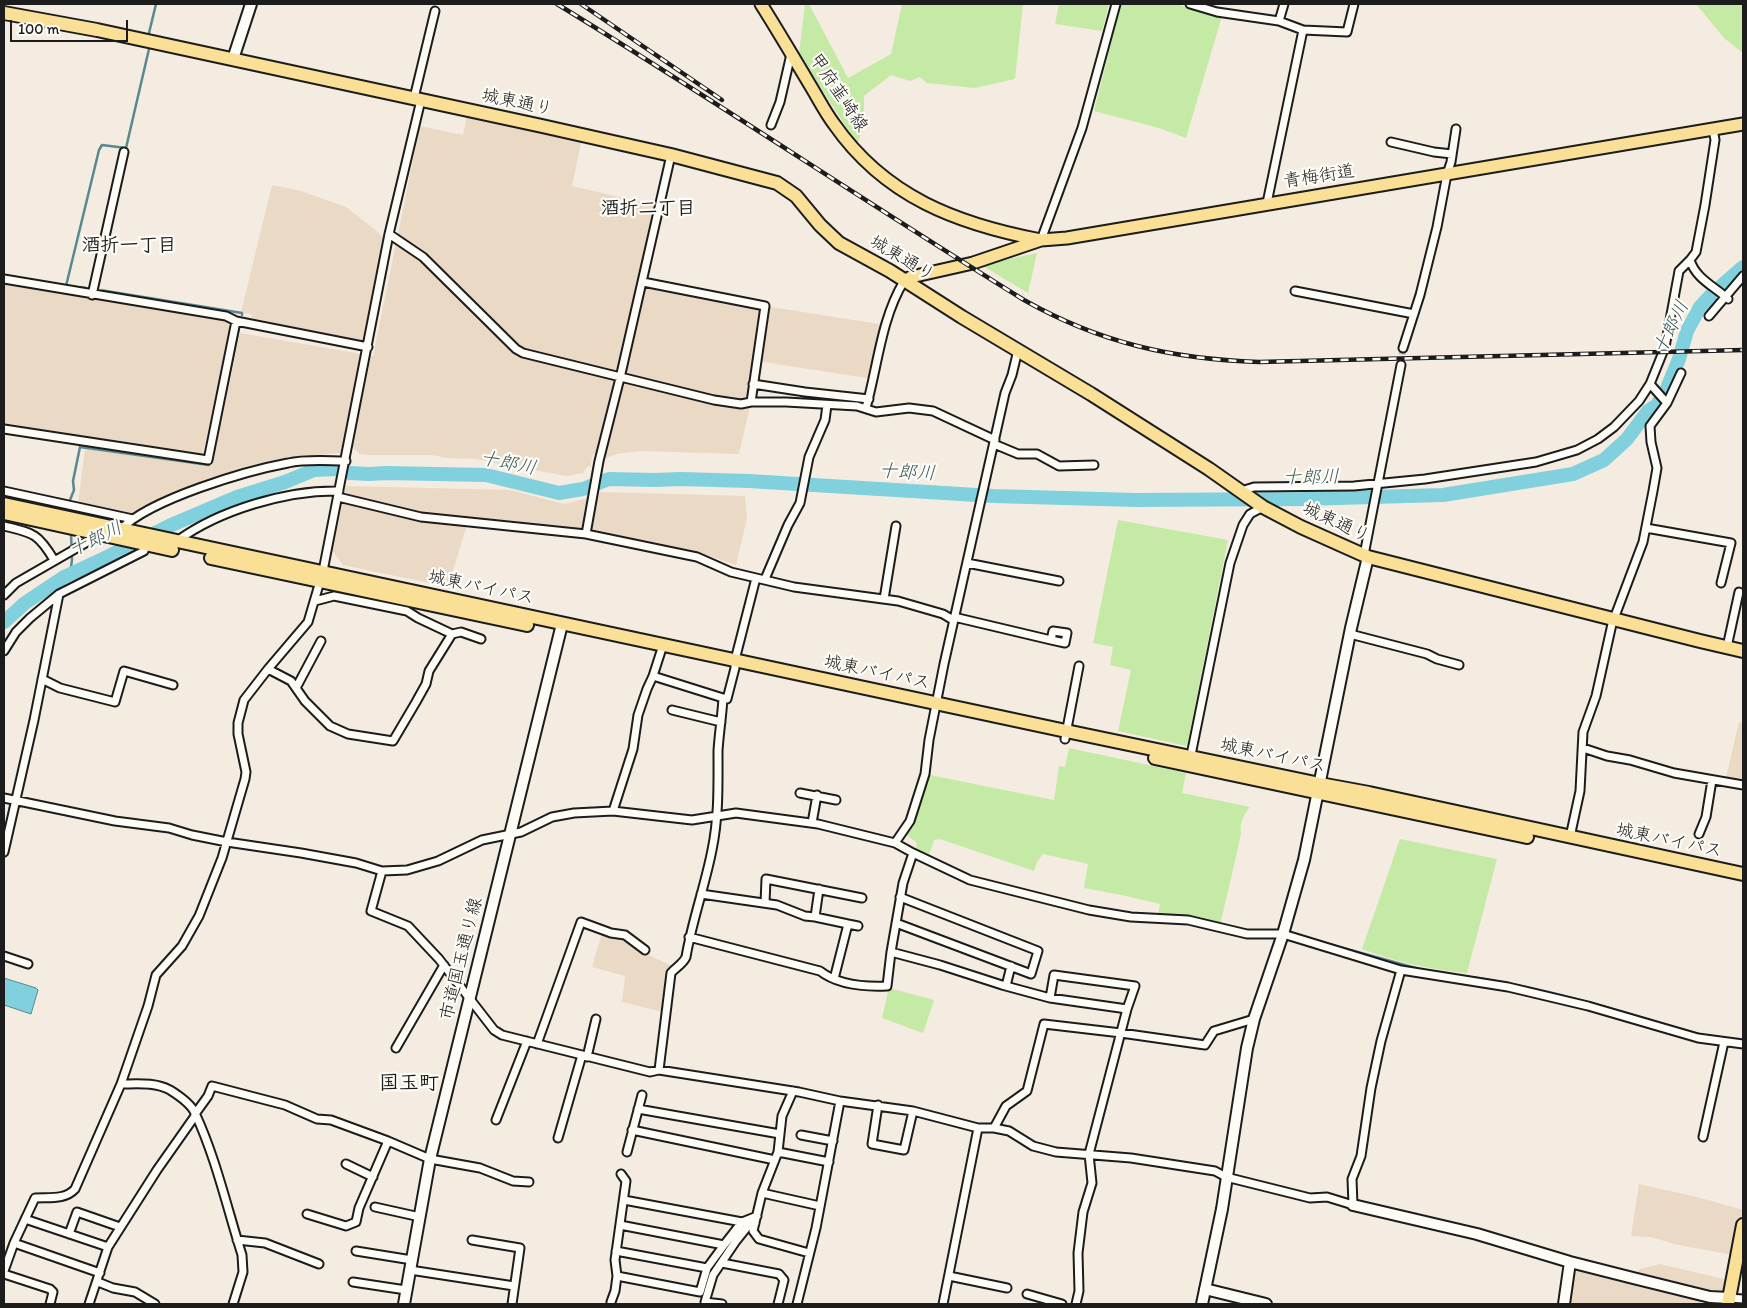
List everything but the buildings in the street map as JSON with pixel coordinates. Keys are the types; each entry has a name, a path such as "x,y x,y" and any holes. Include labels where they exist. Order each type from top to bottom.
{"highway":[{"name":"城東通り","path":"4,13 66,23 417,99 671,155 777,183 796,196 820,225 835,239 1180,450 1263,506 1301,527 1366,556 1743,651"},
{"name":"城東バイパス","path":"4,504 89,529"},
{"name":"城東バイパス","path":"4,513 89,529 171,540 321,576 1190,761 1743,882"},
{"name":"城東バイパス","path":"120,532 146,544 321,576"},
{"name":"城東バイパス","path":"1319,789 1369,793 1743,874"},
{"path":"1728,1301 1743,1225"}],"main road":[{"name":"甲府韮崎線","path":"761,4 834,124 862,157 889,181 928,205 965,221 1041,240"},
{"name":"青梅街道","path":"904,280 973,263 1041,240 1067,238 1743,124"}],"street":[{"path":"233,59 252,4"},
{"path":"1041,240 1082,128 1116,4"},
{"path":"1190,4 1217,12 1279,21 1303,30 1348,32 1354,4"},
{"path":"1279,21 1284,4"},
{"path":"50,1304 53,1292 50,1288 4,1272 14,1243 35,1198 68,1195 75,1189 121,1084 148,1006 156,975 182,946 196,922 227,842 245,779 238,734 240,713 244,700 305,626 315,601 346,461 389,234 435,11"},
{"path":"1267,203 1303,30"},
{"path":"772,125 780,102 791,53"},
{"path":"1241,491 1254,487 1378,484 1469,473 1536,462 1578,450 1614,427 1651,385 1665,347 1679,271 1696,252 1715,140 1713,128"},
{"path":"1403,348 1437,227 1456,129"},
{"path":"1391,142 1434,152 1452,154"},
{"path":"92,295 124,152"},
{"path":"586,534 598,460 643,282 671,155"},
{"path":"389,234 423,257 516,349 524,353 620,378 714,400 741,404 750,402 786,402 866,408 876,412 909,408 932,411 1018,454 1037,454 1059,466 1094,465"},
{"path":"1690,260 1693,269 1698,275 1725,297"},
{"path":"1709,316 1743,276"},
{"path":"4,279 226,316 236,320 368,347"},
{"path":"866,408 885,325 893,299 904,280"},
{"path":"643,282 765,306 750,402"},
{"path":"1295,292 1414,314"},
{"path":"4,429 208,460 236,320"},
{"path":"895,843 910,821 925,774 935,707 966,562 1018,350"},
{"path":"1202,1304 1222,1209 1247,1048 1254,1019 1283,934 1304,860 1366,556 1373,508 1401,365"},
{"path":"1570,837 1579,798 1582,740 1596,696 1614,619 1643,542 1646,528 1657,468 1651,442 1650,426 1667,403 1681,373"},
{"path":"753,384 868,399"},
{"path":"1651,385 1667,403"},
{"path":"765,579 788,525 800,503 809,457 825,420 827,405"},
{"path":"120,532 133,519 156,507 193,491 238,476 290,462 346,461"},
{"path":"171,540 212,521 257,504 311,492 339,491 421,517 586,534 697,557 731,572 794,587 884,598 930,609 954,618 1051,640"},
{"path":"4,492 133,519"},
{"path":"1190,761 1230,563 1242,525 1250,514 1263,506"},
{"path":"4,526 24,530 36,536 44,544 54,560"},
{"path":"884,598 896,526"},
{"path":"1646,528 1731,543 1721,583"},
{"path":"4,594 16,583 89,541 89,529"},
{"path":"4,651 16,632 59,594 144,551 146,544"},
{"path":"966,562 1059,581"},
{"path":"653,676 727,699 756,578"},
{"path":"1727,647 1739,592"},
{"path":"4,852 59,594"},
{"path":"315,601 334,596 407,611 452,634 461,632 481,639"},
{"name":"市道国玉通り線","path":"404,1304 430,1159 561,628"},
{"path":"268,669 291,681 305,701 330,726 348,734 393,741 452,634"},
{"path":"1350,634 1427,654 1459,665"},
{"path":"296,688 321,640"},
{"path":"613,811 633,749 638,715 662,649"},
{"path":"1065,735 1079,666"},
{"path":"42,679 60,688 115,702 124,670 173,685"},
{"path":"659,1070 671,973 686,958 689,937 712,850 718,816 718,751 724,698"},
{"path":"672,710 721,722"},
{"path":"1583,748 1674,773 1743,785"},
{"path":"1699,834 1706,817 1712,780"},
{"path":"800,792 836,800"},
{"path":"812,823 817,795"},
{"path":"4,798 115,821 169,828 227,842 356,863 382,871 407,870 438,861 482,840 521,832 552,817 574,812 613,811 692,820 736,813 812,823 895,843 970,880 1089,910 1131,917 1188,920 1247,934 1283,934 1402,970 1519,990 1588,1006 1698,1038 1743,1044"},
{"path":"689,937 820,971 834,979 850,984 887,986 900,897 913,853"},
{"path":"382,871 371,911 408,926 444,965 494,1030 502,1035 650,1072 659,1070 793,1091 840,1101 913,1111 978,1128 994,1128 1009,1132 1033,1146 1056,1152 1131,1158 1215,1171 1226,1177 1310,1198 1327,1197 1353,1205 1477,1234 1570,1262 1728,1301 1743,1299"},
{"path":"765,903 766,879 862,898"},
{"path":"815,917 819,889"},
{"path":"701,894 777,905 805,916 858,926"},
{"path":"896,923 1031,974 1038,950 900,897"},
{"path":"537,1044 582,922 611,933 625,935 645,950"},
{"path":"834,979 848,924"},
{"path":"891,952 1050,998 1126,1009"},
{"path":"4,956 28,964"},
{"path":"396,1048 444,965"},
{"path":"1006,986 1011,966"},
{"path":"1353,1205 1352,1179 1361,1156 1371,1088 1381,1041 1402,970"},
{"path":"1050,998 1054,975 1135,986 1126,1009 1089,1154 1092,1183 1083,1212 1078,1253 1079,1291 1076,1304"},
{"path":"558,1138 596,1019"},
{"path":"994,1128 1006,1106 1027,1091 1044,1024 1206,1045 1214,1031 1254,1019"},
{"path":"496,1120 527,1041"},
{"path":"1703,1136 1724,1042"},
{"path":"121,1084 146,1084 170,1090 183,1100 195,1115 208,1144 242,1255 243,1272 233,1304"},
{"path":"89,1304 108,1248 175,1143 208,1096 212,1086 273,1101 317,1119 331,1120 430,1159 480,1168 513,1181 529,1182"},
{"path":"793,1091 782,1116 778,1152 762,1193 753,1231 759,1239 809,1253"},
{"path":"627,1152 642,1095"},
{"path":"797,1304 820,1206 840,1101"},
{"path":"878,1105 872,1144 904,1150 913,1111"},
{"path":"638,1108 780,1134"},
{"path":"944,1304 978,1128"},
{"path":"632,1130 775,1160"},
{"path":"801,1135 833,1141"},
{"path":"307,1214 346,1226 356,1222 359,1208 388,1141"},
{"path":"778,1152 829,1162"},
{"path":"346,1164 373,1177"},
{"path":"611,1302 617,1276 615,1260 626,1181 621,1174"},
{"path":"762,1193 820,1206"},
{"path":"624,1200 742,1222 756,1220"},
{"path":"376,1207 420,1216"},
{"path":"69,1234 77,1212 120,1227"},
{"path":"25,1219 108,1248"},
{"path":"722,1304 705,1302 712,1275 736,1240 756,1220"},
{"path":"617,1276 700,1292 708,1268 742,1222"},
{"path":"620,1225 724,1245"},
{"path":"237,1240 265,1243 319,1264"},
{"path":"472,1240 520,1248 512,1304"},
{"path":"14,1243 100,1273"},
{"path":"356,1251 411,1265 514,1286"},
{"path":"616,1251 708,1268"},
{"path":"1564,1304 1570,1262"},
{"path":"722,1263 779,1274 784,1280 778,1304"},
{"path":"949,1276 1007,1288"},
{"path":"98,1282 113,1288 135,1292 155,1304"},
{"path":"353,1282 406,1290"},
{"path":"1205,1289 1266,1304"},
{"path":"1027,1294 1062,1304"}],"shaded area":[{"path":"467,116 582,138 572,186 654,205 643,282 765,306 885,325 873,379 757,361 751,402 739,454 639,451 617,454 606,458 593,454 590,467 588,466 583,473 566,476 475,459 447,458 432,455 360,454 353,448 340,453 288,457 244,467 179,492 133,514 78,503 85,449 211,466 240,333 373,356 420,126 463,135"},
{"path":"272,185 301,191 346,207 383,238 363,341 252,318 252,315 241,312"},
{"path":"4,284 225,321 231,329 203,452 198,455 4,424"},
{"path":"346,486 510,490 564,504 589,498 583,530 469,518 448,587 343,565 332,550"},
{"path":"600,492 745,496 747,518 736,565 703,554 590,529"},
{"path":"1739,722 1743,723 1743,783 1727,780 1726,778"},
{"path":"602,933 623,938 642,952 672,966 668,972 663,1012 622,1002 625,976 592,967"},
{"path":"1639,1184 1743,1210 1743,1225 1738,1256 1674,1244 1651,1237 1631,1236"},
{"path":"1570,1262 1632,1278 1640,1269 1660,1264 1732,1281 1728,1304 1564,1304"}],"green space":[{"path":"805,4 809,4 848,78 891,54 902,4 1023,4 1015,79 974,88 927,83 920,77 910,81 891,75 864,96 864,128 857,144 799,54"},
{"path":"1059,4 1109,4 1102,31 1055,24"},
{"path":"1121,4 1176,4 1222,16 1186,138 1159,128 1094,111"},
{"path":"1696,4 1743,4 1743,53 1724,38"},
{"path":"1037,253 1028,293 981,265"},
{"path":"1118,520 1228,540 1187,746 1118,731 1131,670 1110,665 1113,647 1093,643"},
{"path":"1069,748 1186,773 1182,793 1250,807 1241,823 1239,845 1220,925 1184,916 1158,914 1160,904 1084,888 1088,864 1043,854 1037,862 1034,871 940,839 934,840 929,855 915,850 917,843 903,832 925,774 1054,800 1059,766 1065,767"},
{"path":"1400,839 1497,859 1467,973 1414,965 1362,949"},
{"path":"889,988 934,1000 923,1033 882,1018"}],"water":[{"path":"4,978 38,990 31,1014 4,1005"}],"waterway":[{"path":"149,33 156,4"},
{"path":"86,288 66,286 99,150 102,145 126,148 149,49"},
{"name":"十郎川","path":"4,622 25,603 64,577 169,526 237,497 285,482 314,470 338,469 350,473 369,474 486,475 559,493 583,489 609,479 681,479 749,481 993,496 1136,500 1303,499 1443,495 1573,474 1604,460 1627,439 1648,411 1657,405 1666,391 1679,359 1687,331 1700,307 1743,267"},
{"path":"100,290 242,313 242,315"},
{"path":"225,395 239,328"},
{"path":"70,515 70,500 74,490 73,481 80,447 209,465 211,459"},
{"path":"70,574 72,560 71,533"},
{"path":"1318,941 1423,970"},
{"path":"1453,975 1485,979 1548,992 1702,1035"}],"tunnel":[{"path":"1401,365 1403,348"}],"railway":[{"path":"557,4 1024,300 1052,315 1109,338 1137,346 1196,357 1259,362 1743,350"},
{"path":"581,4 722,100"}],"district":[{"name":"酒折二丁目","path":"648,209"},
{"name":"酒折一丁目","path":"129,246"},
{"name":"国玉町","path":"409,1084"}]}
